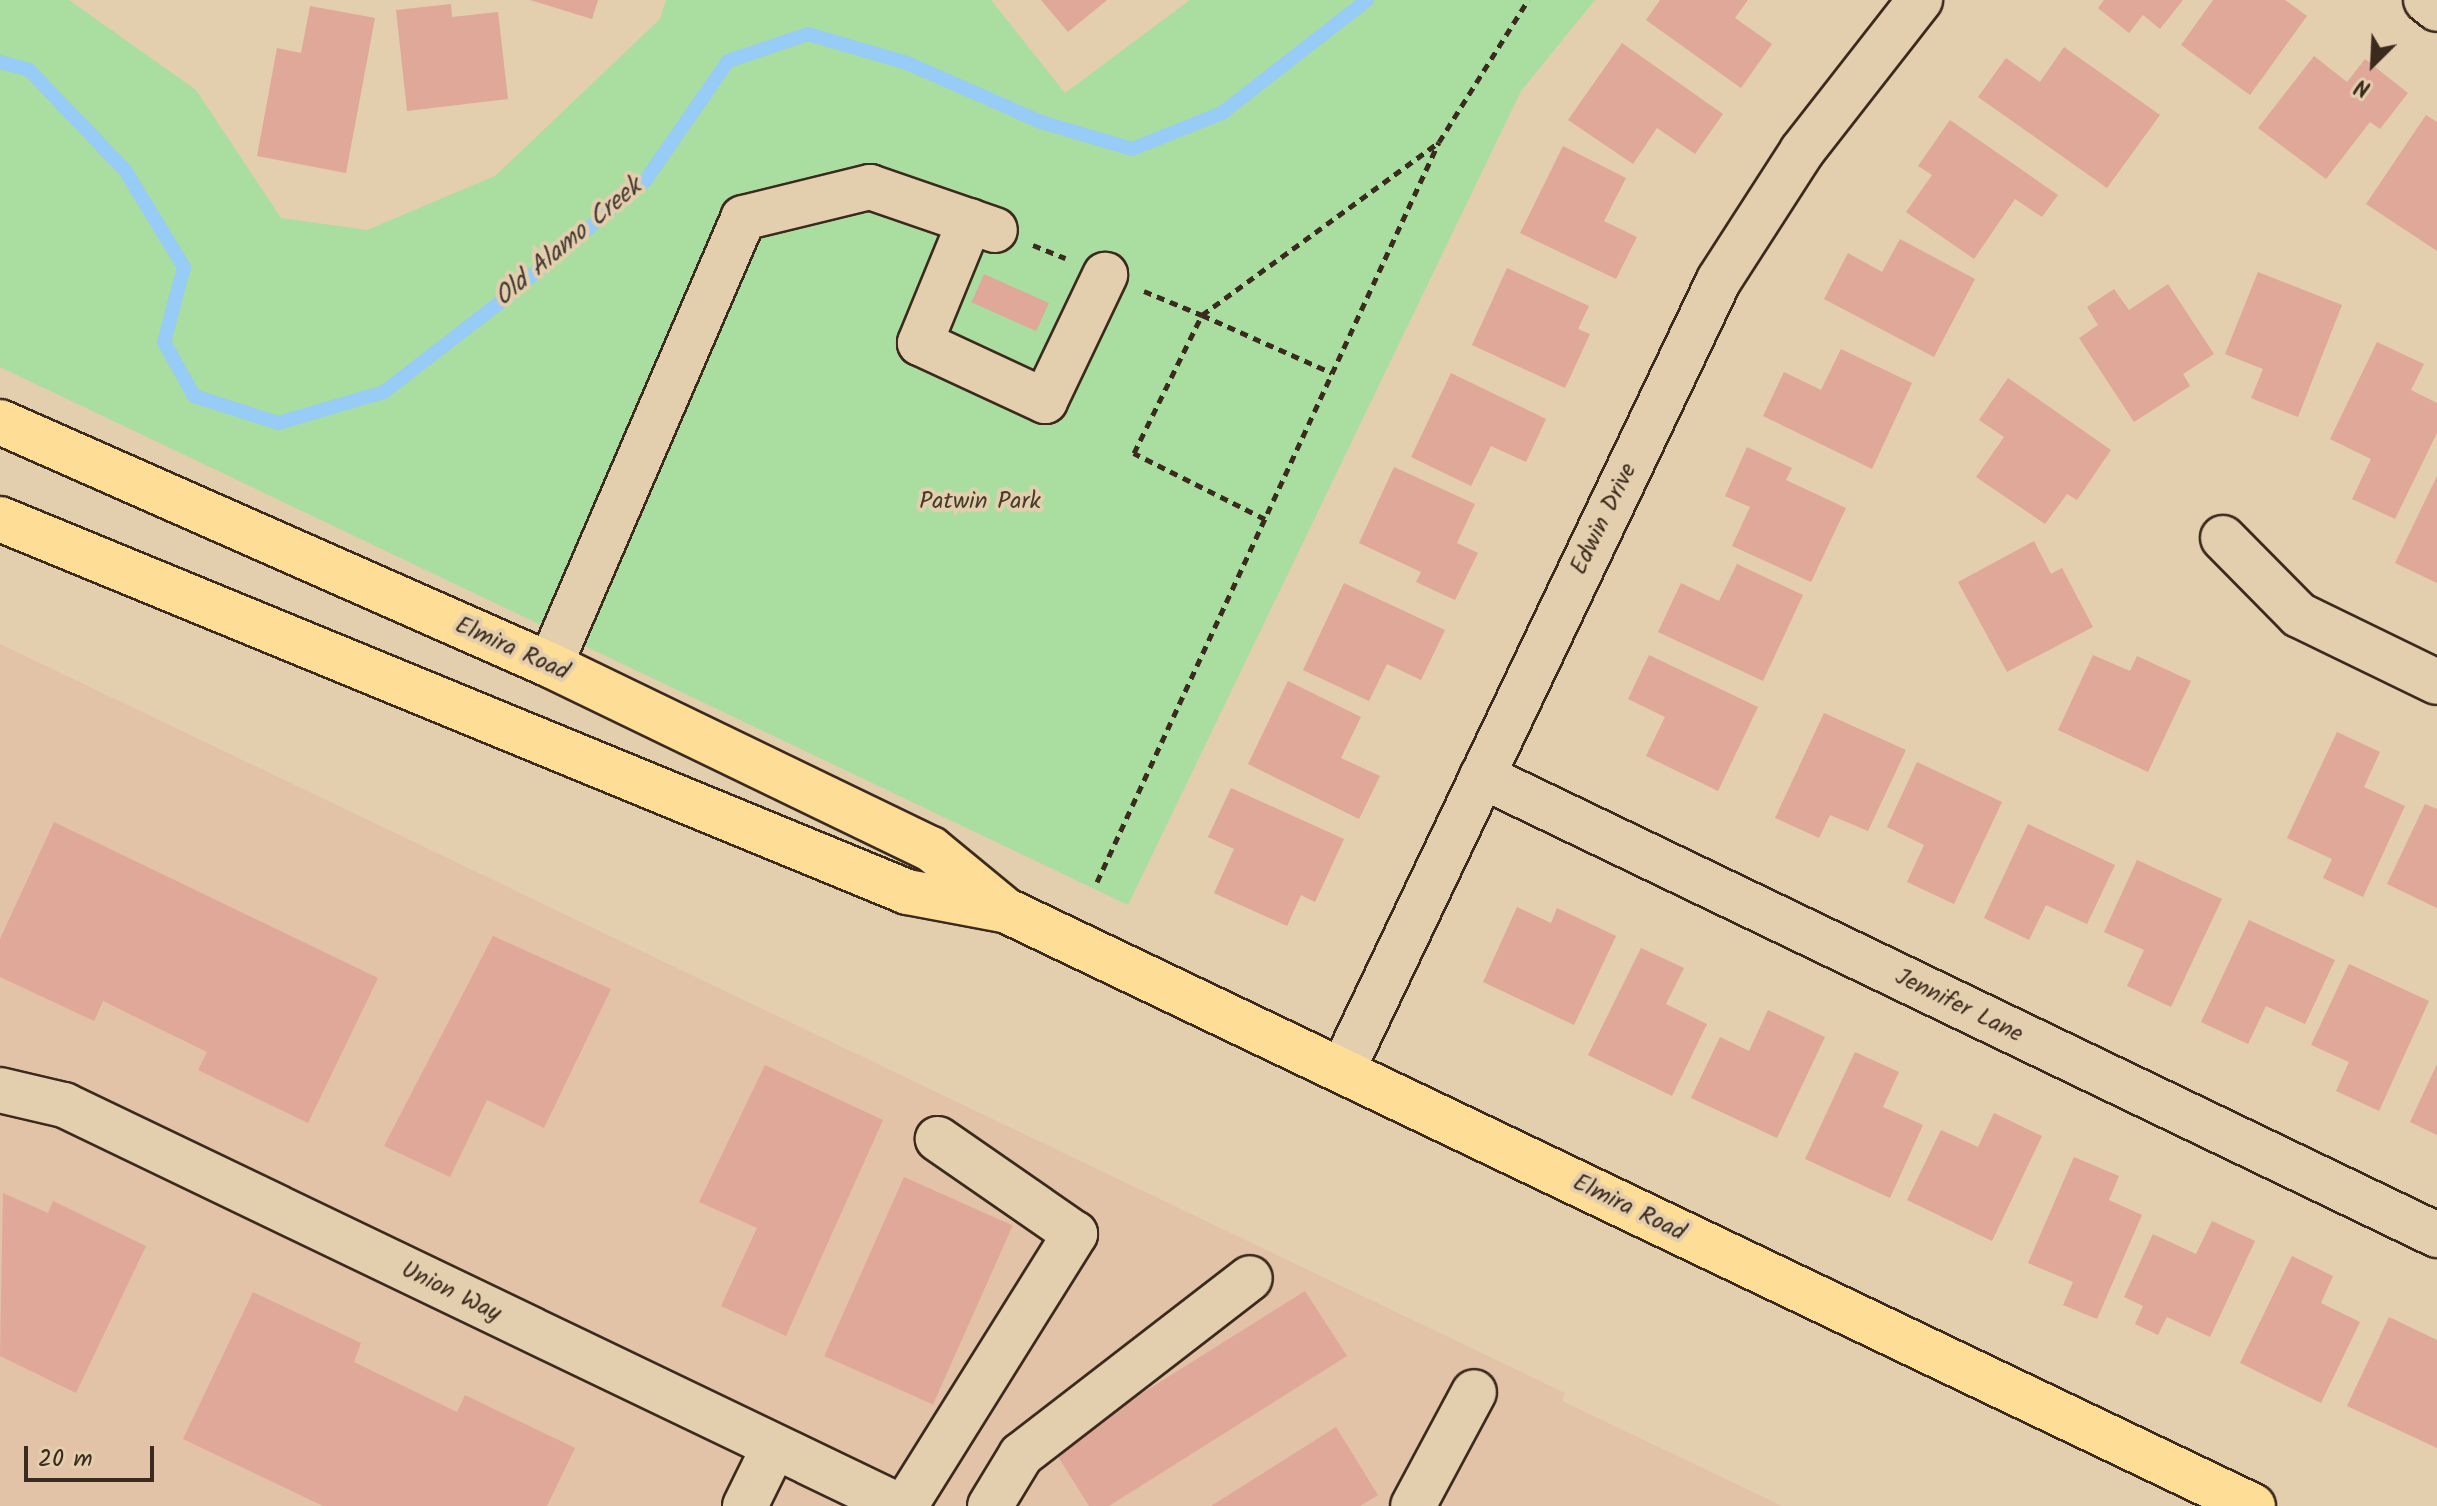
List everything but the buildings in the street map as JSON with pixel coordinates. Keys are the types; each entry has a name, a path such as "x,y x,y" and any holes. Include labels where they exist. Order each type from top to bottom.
{"main road":[{"name":"Elmira Road","path":"0,422 550,665 931,849 1005,910 2253,1506"},
{"name":"Elmira Road","path":"0,519 907,892 1005,910"}],"street":[{"name":"Edwin Drive","path":"1342,1071 1719,280 1802,151 1920,0"},
{"path":"2426,0 2437,9"},
{"path":"550,665 743,218 870,187 982,225 920,343 1045,401 1105,275"},
{"path":"2223,538 2299,615 2437,682"},
{"name":"Jennifer Lane","path":"1482,776 2437,1235"},
{"name":"Union Way","path":"0,1090 64,1105 899,1506"},
{"path":"905,1506 1075,1234 938,1139"},
{"path":"990,1506 1021,1455 1250,1278"},
{"path":"1413,1506 1474,1392"},
{"path":"745,1506 774,1447"}],"path":[{"path":"1097,882 1439,142 1484,60 1528,0"},
{"path":"1265,519 1134,453 1202,315 1439,142"},
{"path":"982,225 1202,315 1332,374"}],"shaded area":[{"path":"0,644 1565,1393 1562,1401 1782,1506 0,1506"}],"green space":[{"name":"Patwin Park","path":"0,0 69,0 196,90 281,218 367,230 495,176 660,19 666,0 991,0 1065,93 1190,0 1595,0 1521,91 1128,905 0,367"}],"waterway":[{"name":"Old Alamo Creek","path":"0,62 29,70 125,170 184,267 164,342 194,396 278,423 384,392 499,303 645,181 728,61 808,34 907,63 1041,122 1132,149 1222,113 1367,0"}]}
